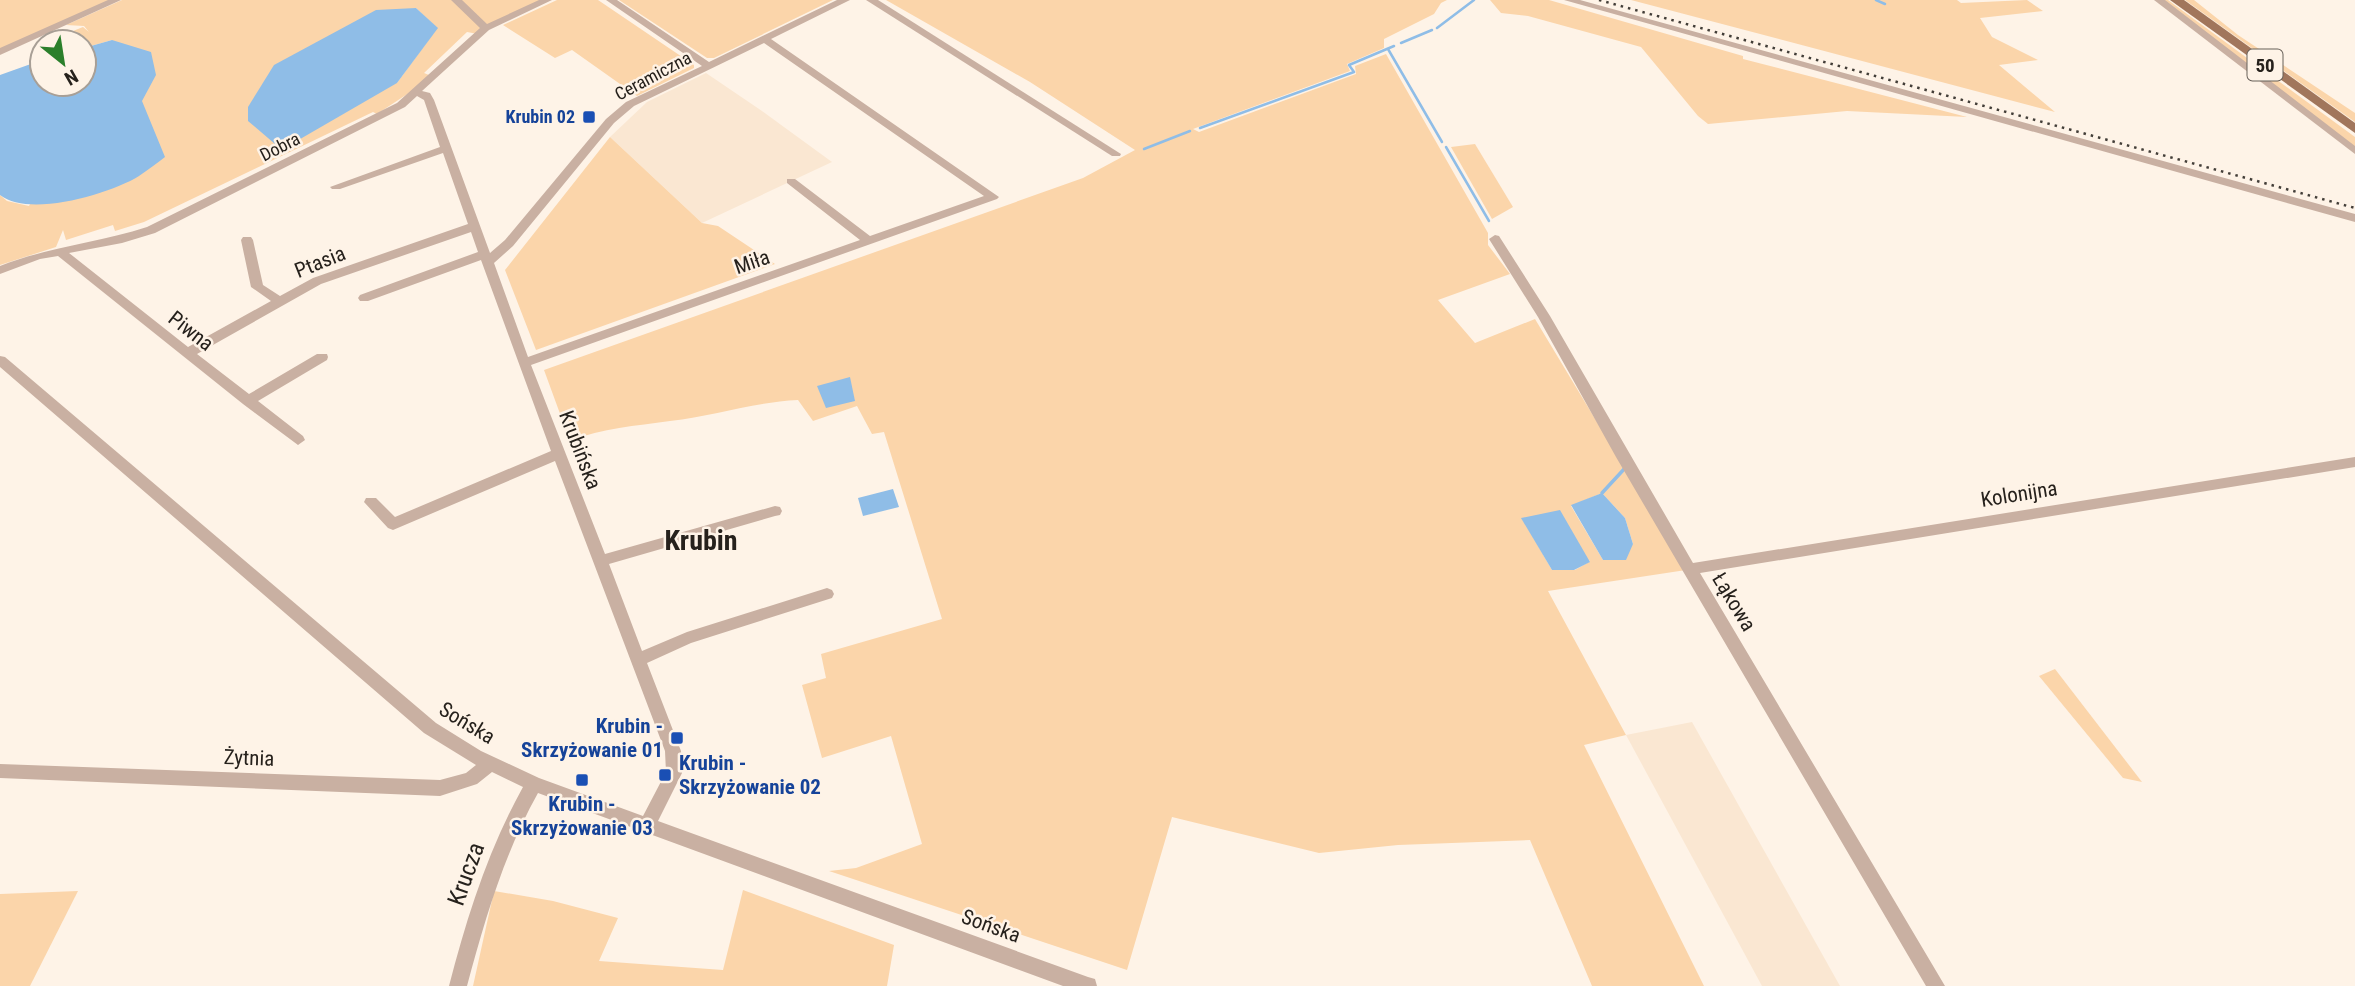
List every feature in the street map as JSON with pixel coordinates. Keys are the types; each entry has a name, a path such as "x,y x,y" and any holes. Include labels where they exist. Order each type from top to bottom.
{"main road":[{"name":"50","path":"2176,0 2355,129"}],"street":[{"path":"0,52 116,0"},
{"path":"456,0 486,28"},
{"name":"Dobra","path":"0,270 62,251 151,230 399,106 418,93 486,28 547,0"},
{"path":"611,0 709,66"},
{"name":"Ceramiczna","path":"486,258 509,243 610,121 630,104 845,0"},
{"path":"870,0 1116,154"},
{"path":"1569,0 2355,218"},
{"path":"2159,0 2355,151"},
{"name":"Miła","path":"524,363 993,197 764,39"},
{"name":"Krubińska","path":"418,93 426,95 429,100 524,363 675,762 670,783 647,825"},
{"path":"335,187 447,148"},
{"path":"791,181 869,241"},
{"name":"Ptasia","path":"188,353 317,281 475,226"},
{"name":"Łąkowa","path":"1495,239 1544,316 1936,986"},
{"path":"247,240 257,287 279,301"},
{"name":"Piwna","path":"62,251 65,257 298,440"},
{"path":"364,298 486,258"},
{"path":"248,401 322,356"},
{"name":"Sońska","path":"0,360 430,728 490,763 534,784 1088,986"},
{"path":"372,502 394,524 559,453"},
{"name":"Kolonijna","path":"1690,569 2355,463"},
{"path":"600,561 775,511"},
{"path":"638,660 687,638 827,594"},
{"name":"Żytnia","path":"0,771 440,788 471,779 490,763"},
{"name":"Krucza","path":"458,986 482,893 496,858 534,784"}],"shaded area":[{"path":"0,0 111,0 49,28 28,28 28,37 0,50"},
{"path":"122,0 547,0 478,34 467,32 424,73 429,75 415,89 377,114 373,112 144,222 115,231 113,225 66,240 63,230 56,247 0,265 0,195 7,201 29,206 83,98 98,98 98,68 112,40 98,44 98,28 66,25","holes":["416,8 437,28 397,83"]},
{"path":"557,0 598,0 694,65 694,68 637,96 572,50 555,58 503,25"},
{"path":"619,0 833,0 714,58 707,58"},
{"path":"886,0 1447,0 1441,3 1434,14 1384,39 1384,48 1347,64 1350,71 1193,129 1199,132 1356,74 1355,66 1386,54 1488,233 1488,245 1510,274 1438,300 1475,343 1535,319 1686,570 1548,591 1626,735 1584,745 1704,986 1592,986 1530,840 1398,845 1319,853 1172,817 1127,970 829,871 856,868 922,844 891,736 822,758 802,685 826,678 821,654 942,619 884,432 872,434 857,406 813,421 798,400 619,428 570,441 544,370 1083,178 1135,150 1030,82","holes":["1602,493 1625,518 1633,544 1603,560 1571,506","1522,518 1590,561 1575,570 1552,570"]},
{"path":"1490,0 1549,0 1743,56 1743,59 1967,117 1847,111 1708,124 1698,116 1641,47 1528,16 1501,13"},
{"path":"1631,0 1957,0 1961,3 2027,0 2043,11 1980,18 1992,37 2038,60 1999,65 2055,112"},
{"path":"2163,0 2168,0 2355,137 2355,148"},
{"path":"2185,0 2194,0 2238,35 2355,113 2355,122"},
{"path":"706,73 832,162 702,223 610,137 647,102"},
{"path":"610,137 702,223 718,226 775,264 536,350 505,270"},
{"path":"1475,144 1513,207 1492,219 1451,147"},
{"path":"2055,669 2142,782 2123,778 2039,676"},
{"path":"1692,722 1840,986 1762,986 1626,735"},
{"path":"743,890 894,945 887,986 473,986 494,891 553,901 618,918 599,961 723,970"},
{"path":"78,891 30,986 0,986 0,894"}],"water":[{"path":"416,8 438,28 397,83 295,142 275,144 248,121 248,107 274,65 376,10"},
{"path":"112,40 151,52 156,75 142,101 165,157 126,183 70,201 30,204 13,202 0,195 0,75 28,65 28,98 98,98 98,44"},
{"path":"850,377 855,401 826,408 817,386"},
{"path":"893,489 899,507 863,516 858,498"},
{"path":"1602,493 1625,518 1633,544 1626,560 1603,560 1571,505"},
{"path":"1560,510 1590,562 1574,570 1552,570 1521,518"}],"waterway":[{"path":"1437,28 1474,0"},
{"path":"1876,0 1885,4"},
{"path":"1401,43 1432,30"},
{"path":"1200,128 1354,72 1349,65 1394,46"},
{"path":"1388,49 1442,142"},
{"path":"1144,149 1190,131"},
{"path":"1446,147 1489,221"},
{"path":"1602,493 1626,467"}],"railway":[{"path":"1599,0 2355,208"}],"place":[{"name":"Krubin 02","path":"589,117"},
{"name":"Krubin - Skrzyżowanie 01","path":"677,738"},
{"name":"Krubin - Skrzyżowanie 02","path":"665,775"},
{"name":"Krubin - Skrzyżowanie 03","path":"582,780"}],"district":[{"name":"Krubin","path":"701,540"}]}
